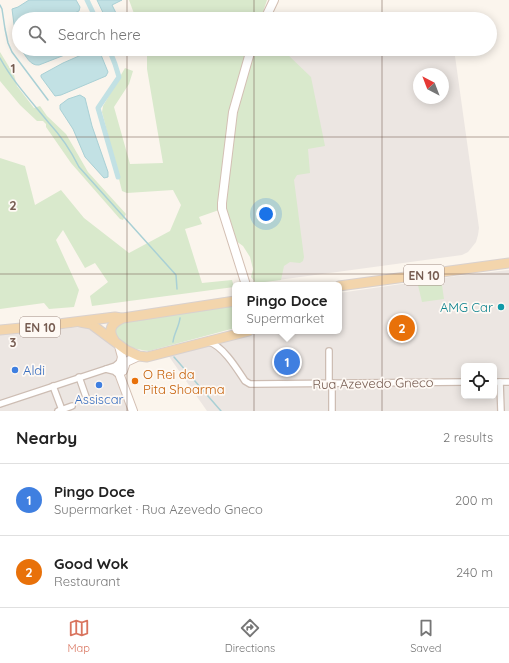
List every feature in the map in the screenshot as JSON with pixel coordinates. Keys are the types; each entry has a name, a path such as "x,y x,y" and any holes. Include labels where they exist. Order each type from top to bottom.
{"main road":[{"path":"268,12 274,0"},
{"path":"245,282 222,209 222,203 233,112 249,56"},
{"name":"EN 10","path":"342,286 509,263"},
{"name":"EN 10","path":"0,330 115,317 123,318 232,302"},
{"path":"123,318 112,325 111,334 122,357 119,369 120,376 133,411"},
{"name":"EN 10","path":"80,322 91,324 131,354 139,356"},
{"path":"125,388 123,372 126,362 139,356 147,357 237,334"}],"street":[{"path":"224,353 224,343 226,338 229,336"},
{"name":"Rua Azevedo Gneco","path":"207,342 215,344 224,353 245,381 250,384 461,382"},
{"path":"329,351 332,411"},
{"path":"0,404 115,366 121,361"},
{"path":"106,369 114,371 120,376"},
{"path":"80,377 86,397"},
{"path":"500,411 497,382 509,382"},
{"path":"53,386 60,410 72,406"}],"shaded area":[{"path":"270,56 455,56 479,228 476,242 468,252 462,255 256,282"},
{"path":"509,270 509,411 207,411 168,355 246,334 342,334 342,293"},
{"path":"83,327 92,330 113,346 134,411 0,411 0,333"}],"green space":[{"path":"129,0 267,0 264,9 266,12 133,12"},
{"path":"0,52 14,75 17,86 34,108 40,106 47,116 66,134 88,172 126,214 123,220 120,219 71,163 46,127 46,124 43,121 37,121 20,105 0,81"},
{"path":"147,56 289,56 311,77 325,146 308,149 310,173 297,175 294,180 304,257 303,261 300,263 290,262 284,266 281,280 255,282 251,277 253,269 250,257 243,246 236,241 219,210 199,217 202,224 185,229 202,283 232,280 232,287 92,306 90,296 108,282 95,263 85,268 63,230 56,240 79,290 74,307 49,309 44,303 0,309 0,158 25,166 35,205 61,190 84,218 129,253 170,231 181,205 173,190 127,193 122,191 102,112 103,106 125,68 133,71 129,84 114,107 130,164 163,163 147,69"},
{"path":"430,279 442,285 444,299 422,302 417,281"},
{"path":"232,306 232,329 149,351 126,345 118,338 116,327 122,322"}],"water":[{"path":"29,0 76,0 80,7 79,11 77,12 12,12 12,9"},
{"path":"97,0 122,0 112,5 116,12 103,12"},
{"path":"26,56 62,56 39,65 33,64"},
{"path":"79,56 101,56 108,72 106,76 61,95 55,96 41,75"},
{"path":"80,95 85,98 92,126 108,172 108,177 104,178 85,157 73,129 60,109 60,105 68,99"}],"waterway":[{"path":"87,0 93,12"},
{"path":"0,5 8,43 12,52"},
{"path":"15,56 48,100"},
{"path":"112,56 119,77 98,108 118,177"},
{"path":"0,58 17,84 62,138 79,167 176,275 177,289"},
{"path":"173,342 180,318"},
{"path":"174,357 221,411"}],"place":[{"name":"AMG Car","path":"501,307"},
{"name":"Good Wok","path":"402,328"},
{"name":"Pingo Doce","path":"287,362"},
{"name":"Aldi","path":"15,370"},
{"name":"O Rei da Pita Shoarma","path":"135,381"},
{"name":"Assiscar","path":"99,385"}]}
